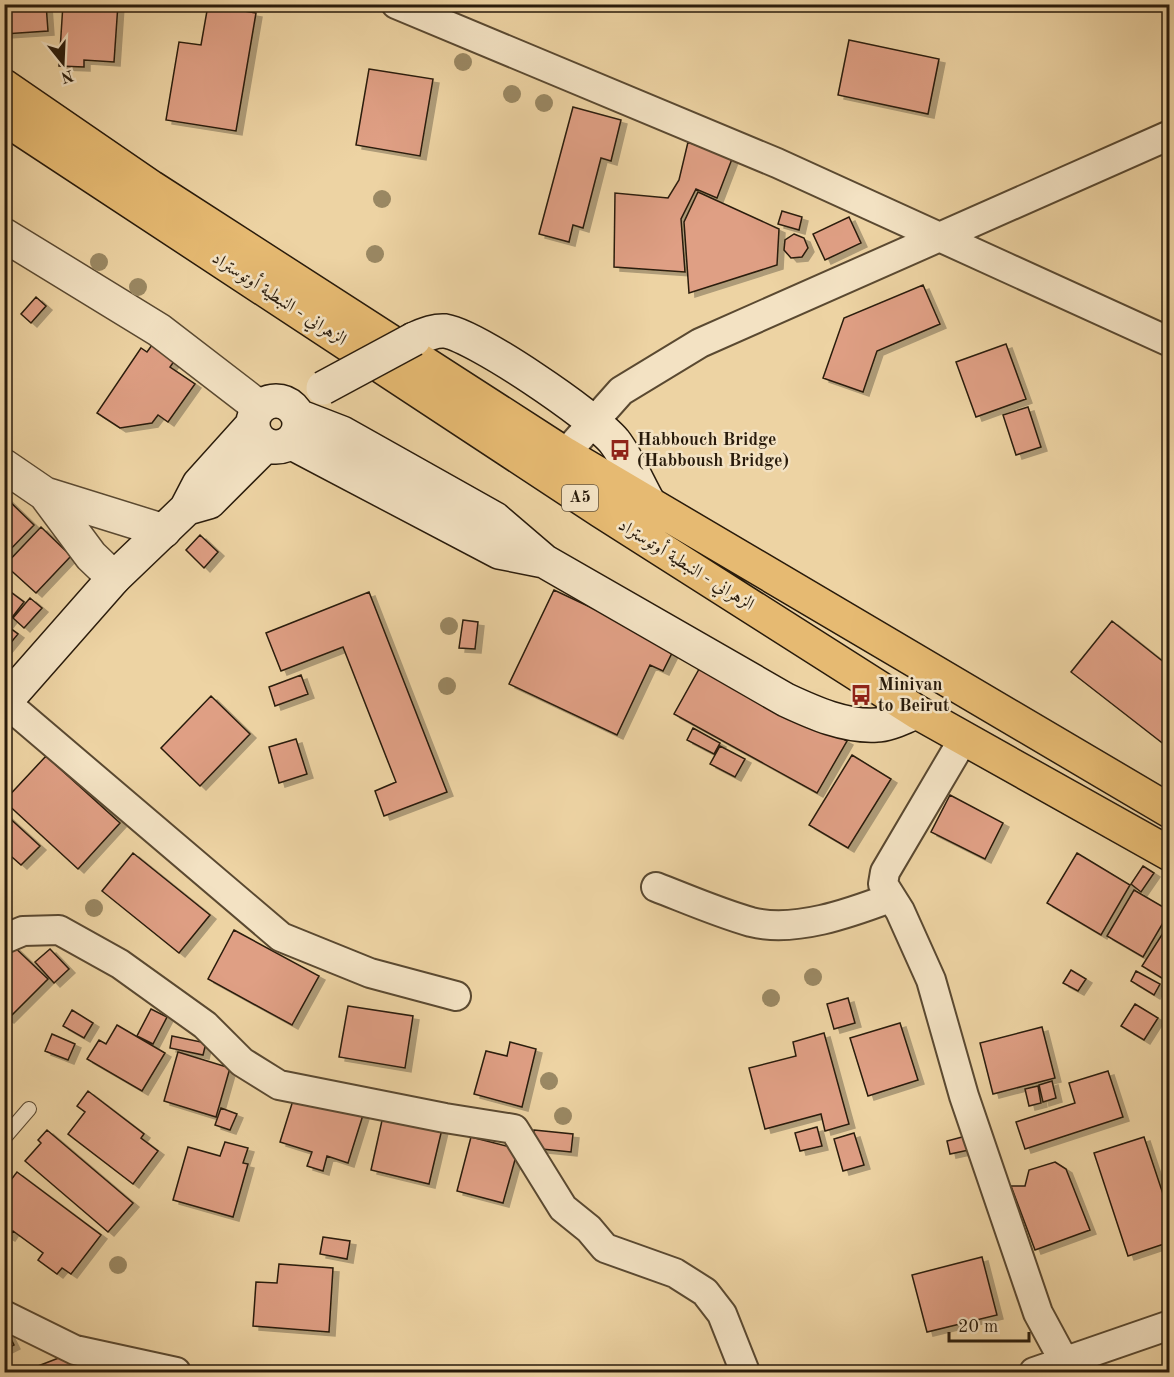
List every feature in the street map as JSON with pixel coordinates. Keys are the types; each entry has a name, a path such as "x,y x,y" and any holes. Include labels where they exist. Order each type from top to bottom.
{"highway":[{"name":"الزهراني - النبطية أوتوستراد","path":"4,86 160,194 565,453 1170,811"},
{"name":"الزهراني - النبطية أوتوستراد","path":"4,118 601,511 917,712 1170,854"}],"main road":[{"path":"4,235 159,330 276,424 342,433 495,519 544,561 786,700 815,713 846,722 878,726 917,712"},
{"path":"5,703 114,578 186,508 209,502 276,424 322,388 414,339 444,331 477,345 528,375 593,422 613,441 650,505"},
{"path":"4,466 45,494 107,516 164,531"},
{"path":"45,494 91,556 114,578"}],"street":[{"path":"396,4 777,163 1170,342"},
{"path":"565,453 621,391 700,343 1170,135"},
{"path":"5,703 281,937 369,973 456,996"},
{"path":"964,738 885,872 883,884 900,911 931,980 964,1096 1038,1313 1065,1363"},
{"path":"656,887 753,922 786,924 842,917 890,898"},
{"path":"4,939 23,931 59,930 68,934 120,964 205,1024 242,1062 279,1085 445,1118 514,1129 563,1208 589,1229 605,1248 675,1273 705,1292 722,1314 744,1372"},
{"path":"4,1315 75,1350 176,1372"},
{"path":"1034,1372 1170,1325"}],"lane":[{"path":"4,1138 29,1109"}],"building":[{"path":"4,4 46,4 48,31 4,34"},
{"path":"63,4 118,4 114,62 84,60 84,67 59,66"},
{"path":"208,5 256,13 236,131 166,120 179,42 201,45"},
{"path":"849,40 939,59 928,114 838,95"},
{"path":"369,69 433,79 420,156 356,145"},
{"path":"573,107 621,120 611,161 601,158 583,228 573,225 569,242 539,234"},
{"path":"688,142 732,159 717,198 696,189 681,219 685,272 614,267 615,193 668,198 679,180"},
{"path":"698,192 779,229 777,265 689,293 684,222"},
{"path":"782,211 802,217 799,230 778,224"},
{"path":"849,217 861,243 825,260 813,234"},
{"path":"794,234 804,238 808,248 802,257 791,258 784,250 785,240"},
{"path":"923,285 940,324 877,351 863,392 823,378 844,318"},
{"path":"36,297 46,306 31,323 21,314"},
{"path":"1006,344 1026,399 976,417 956,362"},
{"path":"152,345 175,360 170,367 195,384 168,422 158,415 152,423 120,428 97,413 141,348 147,352"},
{"path":"1028,407 1041,447 1016,455 1003,415"},
{"path":"4,496 34,525 4,556"},
{"path":"41,527 71,556 36,593 5,565"},
{"path":"200,535 218,552 204,568 186,550"},
{"path":"4,587 24,602 6,625 18,634 4,651"},
{"path":"554,590 675,647 663,671 650,665 617,735 509,684"},
{"path":"369,592 447,792 384,816 375,791 396,782 343,647 281,671 266,633"},
{"path":"30,598 42,608 24,628 13,618"},
{"path":"463,620 478,622 475,649 459,648"},
{"path":"1112,621 1170,667 1163,675 1170,680 1170,749 1071,672"},
{"path":"703,662 847,741 817,793 674,714"},
{"path":"301,675 308,694 275,706 269,687"},
{"path":"211,696 250,734 200,786 161,748"},
{"path":"693,728 720,743 714,754 687,740"},
{"path":"296,739 307,774 279,783 269,747"},
{"path":"720,746 745,759 735,777 710,764"},
{"path":"852,755 891,779 848,848 809,825"},
{"path":"46,756 120,823 78,869 4,801"},
{"path":"950,795 1003,823 985,859 931,832"},
{"path":"4,813 40,846 21,865 4,850"},
{"path":"133,853 210,915 179,953 102,891"},
{"path":"1077,853 1130,885 1101,935 1047,903"},
{"path":"1143,866 1154,873 1141,892 1131,884"},
{"path":"1134,890 1170,911 1143,957 1107,936"},
{"path":"1170,922 1170,983 1142,966"},
{"path":"234,930 319,976 292,1025 208,979"},
{"path":"9,942 48,979 8,1019 4,1016 4,946"},
{"path":"50,949 69,969 54,983 35,962"},
{"path":"1071,970 1086,979 1078,991 1063,983"},
{"path":"1136,971 1160,984 1154,995 1131,981"},
{"path":"848,998 855,1023 834,1029 827,1004"},
{"path":"1135,1004 1158,1018 1144,1040 1121,1026"},
{"path":"348,1006 413,1016 405,1068 339,1057"},
{"path":"151,1009 167,1017 153,1044 137,1036"},
{"path":"72,1010 93,1023 84,1038 63,1026"},
{"path":"900,1023 918,1080 868,1096 850,1038"},
{"path":"117,1025 165,1053 142,1091 87,1059 99,1040 106,1044"},
{"path":"1042,1027 1055,1078 993,1094 980,1043"},
{"path":"824,1033 849,1124 825,1131 821,1114 765,1129 749,1068 796,1056 793,1042"},
{"path":"52,1034 75,1044 68,1060 45,1051"},
{"path":"172,1036 206,1043 203,1055 170,1048"},
{"path":"510,1042 536,1049 522,1107 474,1094 486,1051 507,1056"},
{"path":"178,1052 230,1068 216,1117 164,1101"},
{"path":"1108,1071 1123,1117 1025,1149 1016,1122 1075,1103 1069,1083"},
{"path":"1052,1081 1056,1098 1043,1102 1039,1085"},
{"path":"1038,1086 1041,1103 1029,1106 1025,1089"},
{"path":"88,1091 144,1134 141,1138 158,1151 133,1184 68,1134 85,1112 77,1106"},
{"path":"295,1094 363,1115 348,1163 327,1156 323,1171 307,1166 312,1152 280,1142"},
{"path":"221,1108 237,1114 230,1130 215,1125"},
{"path":"383,1116 442,1129 429,1184 371,1170"},
{"path":"817,1127 822,1146 800,1151 795,1133"},
{"path":"47,1130 133,1203 108,1232 25,1161 41,1143 38,1140"},
{"path":"534,1130 573,1134 571,1152 532,1148"},
{"path":"854,1133 864,1165 843,1171 834,1139"},
{"path":"966,1136 969,1150 950,1154 947,1141"},
{"path":"471,1137 518,1149 503,1203 457,1191"},
{"path":"1144,1137 1170,1215 1170,1242 1128,1256 1094,1153"},
{"path":"225,1142 248,1148 243,1163 248,1164 233,1217 173,1200 188,1147 220,1156"},
{"path":"1055,1162 1066,1169 1090,1230 1035,1250 1011,1186 1025,1186 1029,1170"},
{"path":"17,1172 101,1235 71,1274 62,1268 57,1274 38,1260 43,1253 13,1231 9,1237 4,1234 4,1189"},
{"path":"323,1237 350,1241 347,1259 320,1254"},
{"path":"982,1257 997,1315 927,1332 912,1275"},
{"path":"279,1264 333,1268 329,1332 253,1326 256,1282 277,1283"},
{"path":"7,1331 14,1345 4,1350 4,1333"},
{"path":"69,1354 75,1372 40,1372 38,1366"}],"place":[{"name":"Habbouch Bridge (Habboush Bridge)","path":"620,450"},
{"name":"Minivan to Beirut","path":"861,695"}]}
